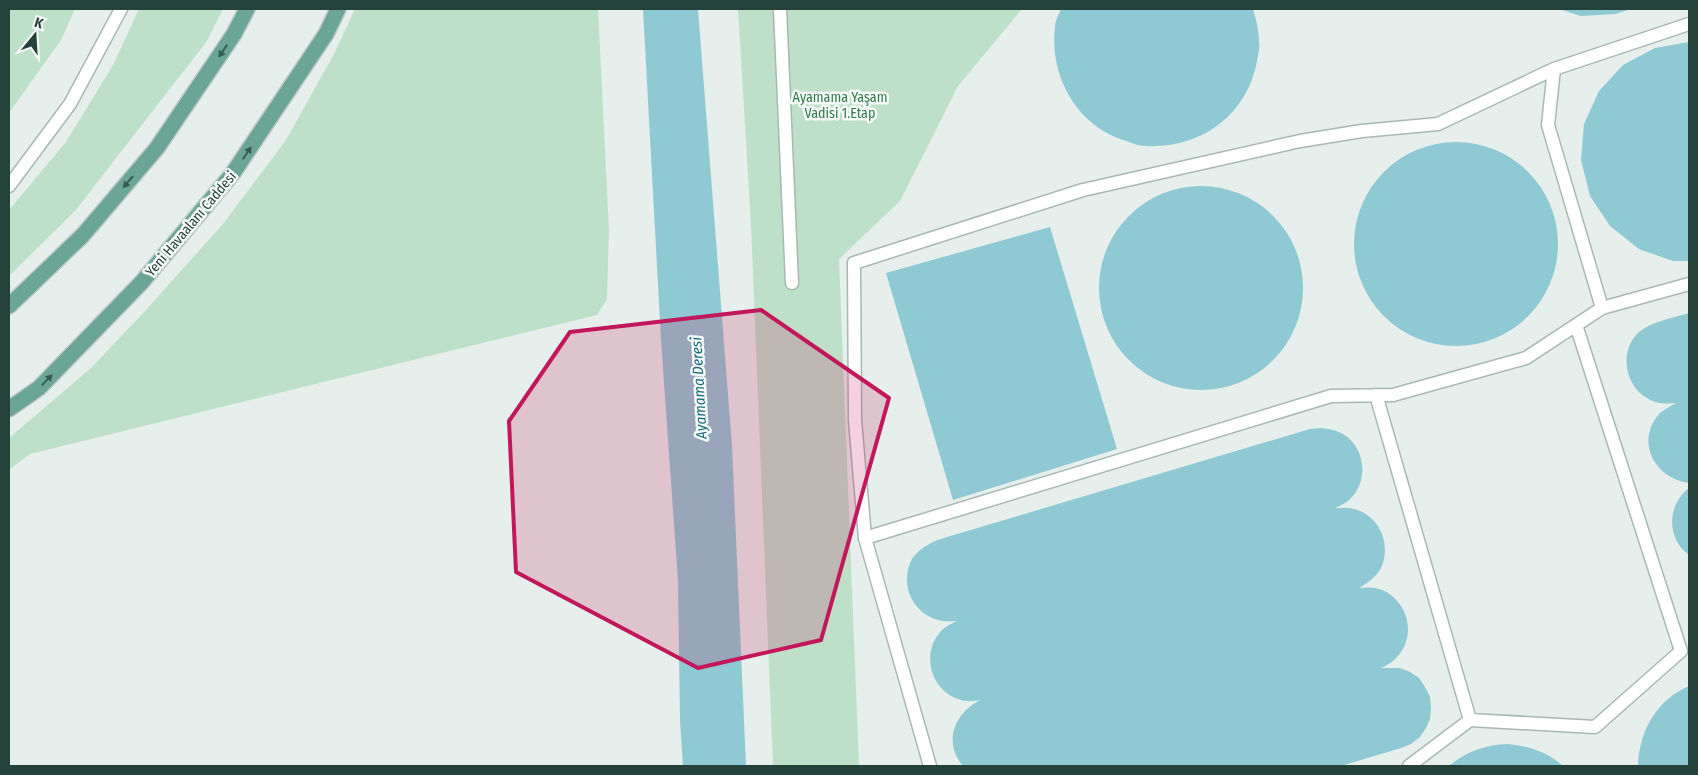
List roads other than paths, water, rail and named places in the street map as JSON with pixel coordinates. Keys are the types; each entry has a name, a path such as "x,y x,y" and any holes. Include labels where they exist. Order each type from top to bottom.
{"main road":[{"path":"9,306 83,235 157,148 234,34 247,9"},
{"name":"Yeni Havaalanı Caddesi","path":"9,409 39,388 142,282 234,173 326,34 338,9"}],"lane":[{"path":"9,186 70,104 121,9"},
{"path":"780,9 792,283"},
{"path":"930,766 865,538 855,420 854,263 1092,188 1300,141 1362,131 1438,124 1554,68 1689,24"},
{"path":"1554,68 1548,125 1602,308"},
{"path":"865,538 1331,396 1393,395 1526,358 1602,308 1689,284"},
{"path":"1409,766 1470,720 1595,727 1685,651 1576,325"},
{"path":"1376,395 1470,720"}],"water":[{"name":"Ayamama Deresi","path":"643,9 698,9 732,446 746,766 683,766 680,720 678,581 661,340"},
{"path":"1061,9 1253,9 1258,29 1259,47 1252,81 1232,113 1202,135 1184,142 1165,145 1142,146 1123,140 1106,133 1092,123 1079,110 1061,80 1056,63 1054,45 1055,25"},
{"path":"1559,9 1630,9 1616,14 1581,16"},
{"path":"1689,42 1689,261 1673,261 1639,249 1610,226 1590,196 1581,160 1584,124 1599,91 1623,65 1655,48"},
{"path":"1446,142 1466,142 1486,146 1504,154 1521,165 1535,179 1546,196 1554,214 1558,244 1554,274 1546,292 1535,309 1521,323 1504,334 1486,342 1466,346 1446,346 1426,342 1408,334 1391,323 1377,309 1366,292 1358,274 1354,254 1354,234 1358,214 1366,196 1377,179 1391,165 1408,154 1426,146"},
{"path":"1191,186 1211,186 1231,190 1249,198 1266,209 1280,223 1291,240 1299,258 1303,288 1299,318 1291,336 1280,353 1266,367 1249,378 1231,386 1211,390 1191,390 1171,386 1153,378 1136,367 1122,353 1111,336 1103,318 1099,298 1099,278 1103,258 1111,240 1122,223 1136,209 1153,198 1171,190"},
{"path":"1050,227 1117,449 953,500 886,273"},
{"path":"1689,313 1689,483 1677,480 1666,474 1652,457 1649,446 1652,424 1660,413 1676,403 1654,401 1639,392 1629,376 1627,357 1633,339 1639,332 1657,322"},
{"path":"1321,428 1343,434 1356,447 1360,455 1362,473 1357,491 1348,501 1335,508 1349,508 1363,512 1376,524 1384,540 1385,550 1381,568 1372,580 1359,588 1374,588 1385,591 1395,599 1405,614 1408,632 1403,649 1394,660 1381,668 1400,668 1410,672 1419,678 1425,687 1430,697 1430,719 1420,737 1411,744 1401,748 1341,766 963,766 954,748 954,729 964,713 980,700 966,701 951,696 936,681 930,661 931,650 941,631 957,621 940,621 929,616 921,611 910,596 907,578 908,568 917,553 937,540 1310,429"},
{"path":"1689,488 1689,555 1676,540 1672,522 1676,503"},
{"path":"1689,686 1689,766 1638,766 1639,753 1646,729 1659,708 1677,692"},
{"path":"1508,744 1538,750 1563,766 1449,766 1463,756 1477,750"}],"park label":[{"name":"Ayamama Yaşam Vadisi 1.Etap","path":"840,105"}]}
